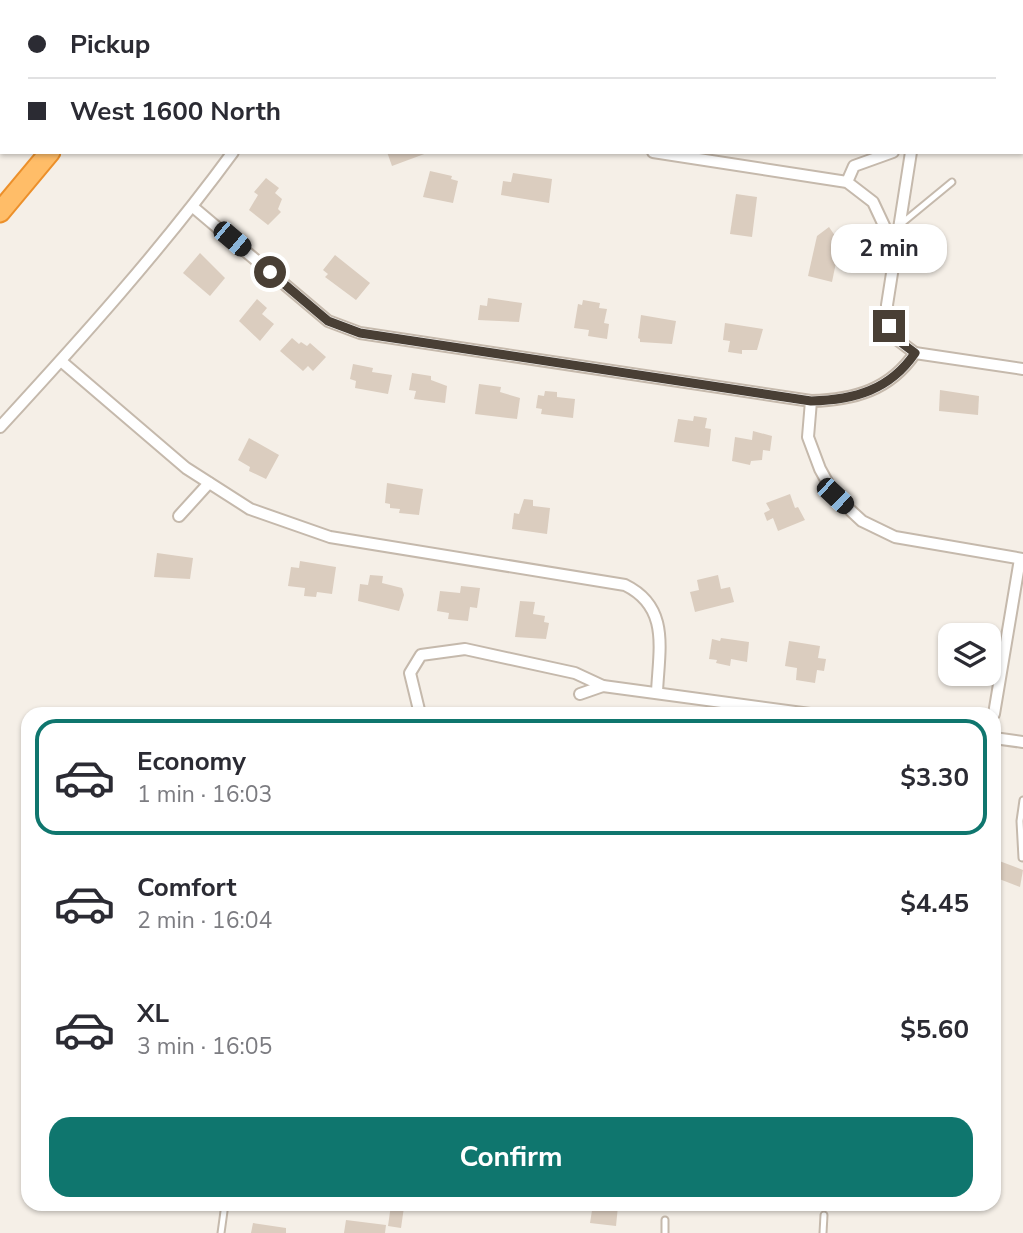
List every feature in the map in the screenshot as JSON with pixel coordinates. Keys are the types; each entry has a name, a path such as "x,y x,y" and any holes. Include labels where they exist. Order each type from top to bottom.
{"highway":[{"path":"0,212 48,154"}],"street":[{"path":"0,427 61,361 193,207 232,154"},
{"path":"666,154 847,182 873,202 895,249"},
{"path":"847,182 854,166 887,154"},
{"path":"911,154 887,305 889,326 899,341 915,353 1023,369"},
{"path":"193,207 328,321 360,333 811,401 860,396 886,384 904,369 915,353"},
{"path":"61,361 186,468 250,509 330,537 625,584 642,593 654,609 660,630 657,692"},
{"path":"811,401 808,437 820,469 835,496 862,521 895,537 1021,559 995,707"},
{"path":"179,516 209,483"},
{"path":"418,707 410,673 421,655 465,649 575,673 603,686 760,707"},
{"path":"580,694 603,686"},
{"path":"1001,739 1023,743"}],"lane":[{"path":"898,226 952,181"},
{"path":"1022,858 1020,821 1023,800"},
{"path":"221,1233 224,1211"},
{"path":"823,1233 824,1215"},
{"path":"665,1220 665,1233"}],"building":[{"path":"388,154 424,154 392,166"},
{"path":"430,171 452,176 451,179 458,181 453,203 423,197"},
{"path":"513,173 552,179 549,203 501,195 503,181 511,182"},
{"path":"266,178 279,188 275,193 282,199 278,209 281,212 268,225 249,210 258,195 254,192"},
{"path":"736,194 757,197 752,237 730,234"},
{"path":"829,227 840,243 832,282 808,276 817,236"},
{"path":"200,253 225,278 210,296 183,273"},
{"path":"335,255 370,283 356,300 325,277 328,274 323,270"},
{"path":"488,298 522,303 519,322 478,320 480,305 487,306"},
{"path":"257,299 267,308 262,314 274,324 260,341 239,321"},
{"path":"583,300 600,303 599,308 607,309 604,323 609,324 607,339 588,336 589,330 574,328 578,304 582,305"},
{"path":"641,315 676,321 672,344 640,342 638,338"},
{"path":"725,323 763,329 757,350 742,350 742,354 728,352 730,341 723,340"},
{"path":"292,338 299,344 301,342 307,346 310,343 326,357 313,371 308,366 303,371 280,351"},
{"path":"353,364 373,368 372,372 392,375 388,394 355,388 356,381 350,379"},
{"path":"412,373 431,376 431,380 447,386 445,403 414,399 416,391 409,390"},
{"path":"479,384 501,387 500,392 520,398 517,419 475,414"},
{"path":"940,390 979,396 978,415 939,411"},
{"path":"545,391 557,392 557,397 575,399 573,418 541,414 542,409 536,408 538,395 544,396"},
{"path":"694,416 707,418 705,428 711,429 709,447 674,442 678,419 693,421"},
{"path":"753,431 772,436 770,451 763,450 762,460 751,461 750,465 732,461 735,437 752,440"},
{"path":"249,438 279,455 266,479 249,471 250,467 238,460"},
{"path":"387,483 423,489 419,515 399,513 400,509 390,508 390,504 385,503"},
{"path":"790,494 795,508 798,507 805,520 778,531 773,518 767,521 764,513 770,510 766,503"},
{"path":"524,499 533,500 533,506 550,508 547,534 512,529 514,513 519,514"},
{"path":"157,553 193,558 190,579 154,577"},
{"path":"300,561 336,567 332,594 317,592 316,597 304,596 305,588 288,586 291,567 299,568"},
{"path":"370,575 383,576 382,583 402,588 404,595 399,611 358,601 360,584 368,585"},
{"path":"718,575 721,589 730,587 734,602 695,612 690,592 699,590 697,580"},
{"path":"461,586 480,588 477,608 470,607 468,621 448,619 449,613 437,611 440,591 460,593"},
{"path":"520,601 535,602 533,614 545,616 544,622 549,623 546,639 515,637"},
{"path":"721,638 749,642 747,662 731,659 730,666 709,659 712,639 720,641"},
{"path":"789,641 820,646 818,658 826,659 824,671 817,670 815,683 796,680 797,668 785,666"},
{"path":"1001,862 1023,870 1020,887 1001,880"},
{"path":"390,1211 403,1211 401,1228 388,1226"},
{"path":"592,1211 618,1211 616,1226 590,1223"},
{"path":"346,1220 386,1225 385,1233 344,1233"},
{"path":"253,1223 286,1228 286,1233 251,1233"}],"route":[{"path":"270,272 328,321 360,333 811,401 860,396 886,384 904,369 915,353 899,341 889,326"}]}
